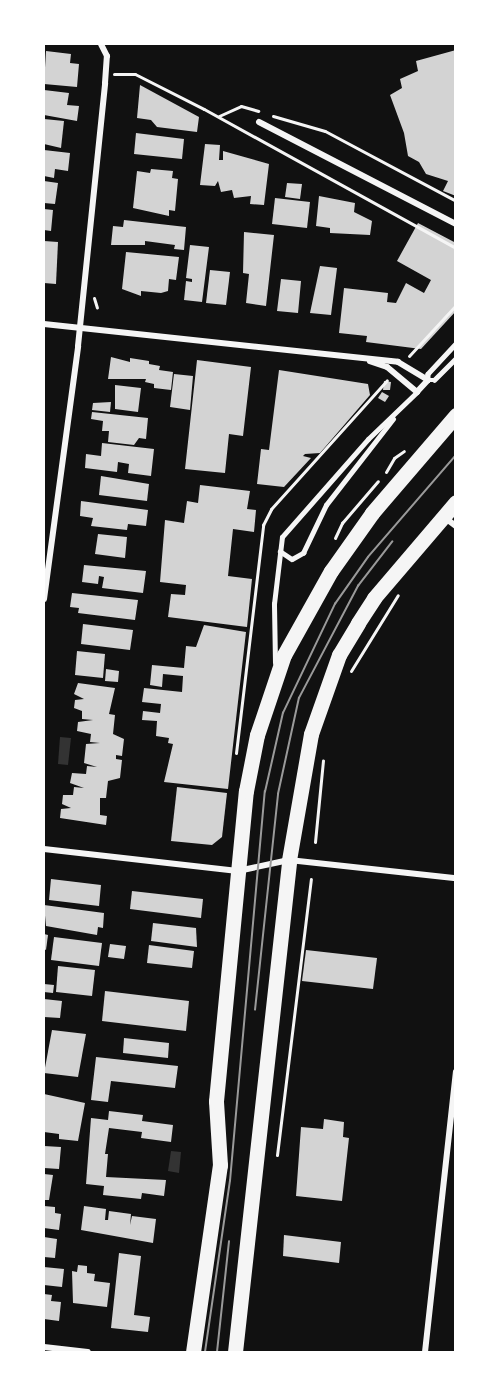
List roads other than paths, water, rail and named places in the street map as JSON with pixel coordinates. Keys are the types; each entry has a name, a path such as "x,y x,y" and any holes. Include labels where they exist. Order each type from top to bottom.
{"highway":[{"path":"193,1353 220,1165 216,1101 238,871 252,756 284,655 331,571 372,513 456,415"},
{"path":"234,1353 289,860 308,745 339,655 374,598 450,521 456,502"}],"street":[{"path":"44,599 79,328 106,73 107,56 101,44"},
{"path":"259,122 456,224"},
{"path":"44,324 402,363 428,380 417,392 390,369 370,361"},
{"path":"44,849 238,871 289,860 456,878"},
{"path":"425,1353 456,1072"},
{"path":"44,1347 88,1353"}],"lane":[{"path":"456,344 428,374 428,380 434,380 456,358"},
{"path":"272,687 280,546 302,512 417,392"},
{"path":"280,546 288,558 300,555 330,499 396,414"}],"tram line":[{"path":"205,1352 230,1181 265,792 283,713 335,604 368,557 456,455"},
{"path":"255,1010 278,794 299,698 358,586 392,542"},
{"path":"217,1352 229,1242"}]}
